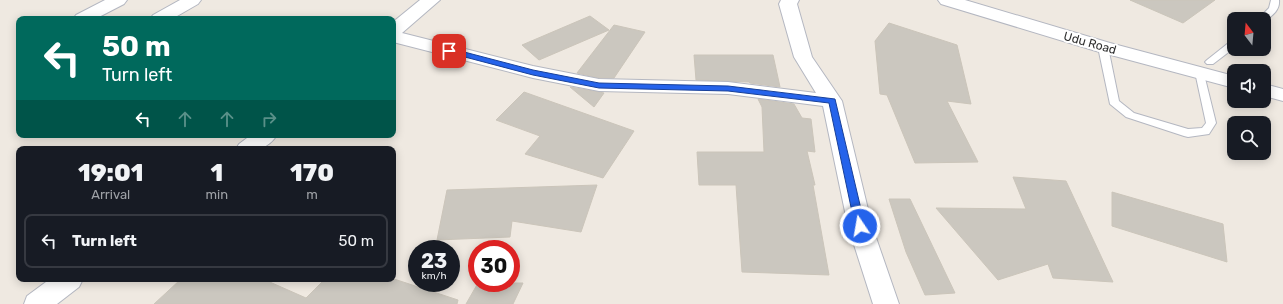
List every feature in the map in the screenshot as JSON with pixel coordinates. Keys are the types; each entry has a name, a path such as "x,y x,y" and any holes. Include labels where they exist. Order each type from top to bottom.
{"street":[{"path":"88,16 118,0"},
{"path":"164,16 192,0"},
{"path":"396,29 431,0"},
{"path":"790,0 788,4 803,57 832,101 860,226 886,304"},
{"name":"Udu Road","path":"948,0 1103,47 1205,67 1227,69"},
{"name":"Udu Road","path":"989,0 1205,67 1227,78"},
{"path":"396,37 533,72 599,85 728,88 832,101"},
{"path":"1271,79 1283,82"},
{"path":"1271,92 1283,95"},
{"path":"251,146 262,138"},
{"path":"37,304 66,282"}],"lane":[{"path":"1271,12 1276,3 1275,0"},
{"path":"1103,47 1114,102 1130,115 1188,133 1205,131 1211,123 1205,67 1227,49"}],"building":[{"path":"1130,0 1215,0 1183,23"},
{"path":"590,16 609,30 539,60 522,45"},
{"path":"889,23 957,45 971,104 947,101 978,162 915,163 887,95 880,94 875,41"},
{"path":"614,25 645,32 614,78 599,78 577,73"},
{"path":"694,55 773,55 780,87 749,82 696,80"},
{"path":"570,87 599,92 604,93 594,107"},
{"path":"524,92 634,131 603,178 525,154 540,136 496,120"},
{"path":"758,99 794,104 802,118 811,119 815,152 807,151 815,185 813,185 829,275 742,272 736,185 699,185 697,152 764,152 762,107"},
{"path":"1013,177 1066,181 1113,282 1053,278 1048,264 998,280 936,208 1026,209"},
{"path":"597,185 581,232 512,221 510,237 437,240 447,190"},
{"path":"1112,192 1223,224 1227,262 1112,226"},
{"path":"889,199 910,199 955,293 925,295 906,252"},
{"path":"396,280 408,284 408,292 434,292 458,300 457,304 154,304 178,282 270,282 306,298 322,282 396,282"},
{"path":"473,292 519,292 513,304 466,304"}],"route":[{"path":"449,51 533,72 599,85 728,88 832,101 860,226"}]}
